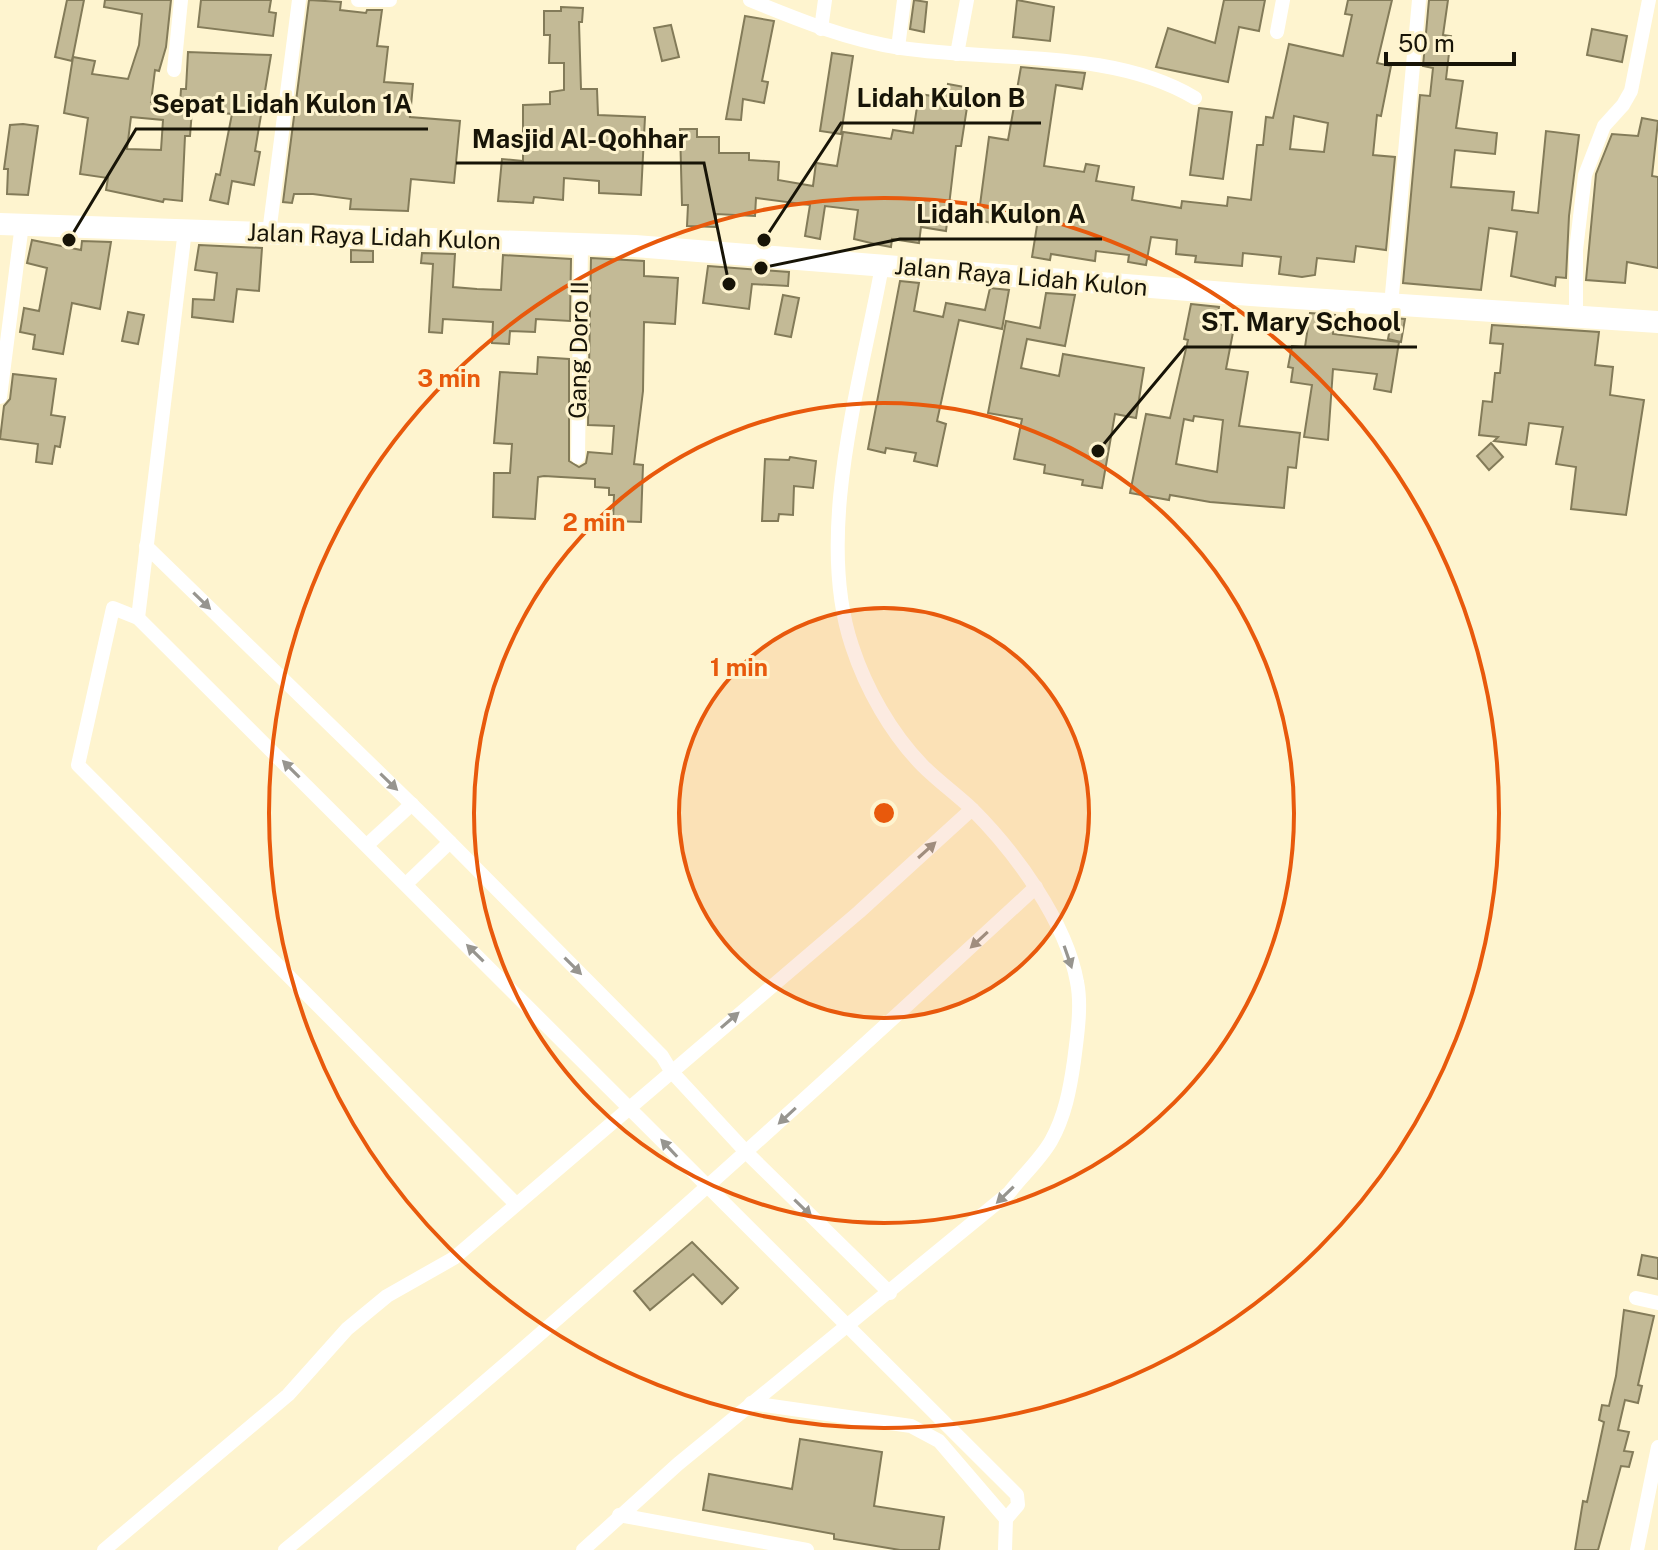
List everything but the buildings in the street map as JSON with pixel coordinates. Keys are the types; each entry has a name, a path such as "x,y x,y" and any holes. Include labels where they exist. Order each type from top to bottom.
{"main road":[{"name":"Jalan Raya Lidah Kulon","path":"11,224 581,244 1658,322"}],"street":[{"path":"174,70 181,0"},
{"path":"269,233 299,0"},
{"path":"358,0 390,0"},
{"path":"751,0 821,29 898,48 1125,69 1176,86 1195,98"},
{"path":"821,29 825,0"},
{"path":"898,48 904,0"},
{"path":"957,54 967,0"},
{"path":"1277,32 1283,0"},
{"path":"1391,305 1419,0"},
{"path":"1576,317 1576,250 1585,175 1604,126 1631,91 1649,0"},
{"path":"0,397 11,224"},
{"path":"138,618 185,230"},
{"name":"Gang Doro II","path":"578,457 581,244"},
{"path":"583,1550 619,1515 751,1403 849,1327 1009,1193 1050,1142 1070,1094 1077,1040 1077,983 1058,929 1036,887 972,809 919,762 893,729 864,679 843,615 836,564 837,515 882,266"},
{"path":"146,546 450,842 662,1056 671,1071 747,1153 890,1293"},
{"path":"516,1204 78,765 113,608 138,618 1017,1495 1018,1505 1006,1519 1005,1550"},
{"path":"367,845 412,804"},
{"path":"104,1550 288,1395 347,1329 387,1296 454,1258 859,912 972,809"},
{"path":"406,884 450,842"},
{"path":"285,1550 464,1403 708,1189 1036,887"},
{"path":"1636,1298 1658,1303"},
{"path":"751,1403 911,1426 939,1441 1006,1519"},
{"path":"1637,1550 1658,1447"},
{"path":"619,1515 807,1550"}],"place":[{"name":"Sepat Lidah Kulon 1A","path":"69,240"},
{"name":"Lidah Kulon B","path":"764,240"},
{"name":"Lidah Kulon A","path":"761,268"},
{"name":"Masjid Al-Qohhar","path":"729,284"},
{"name":"ST. Mary School","path":"1098,451"}]}
